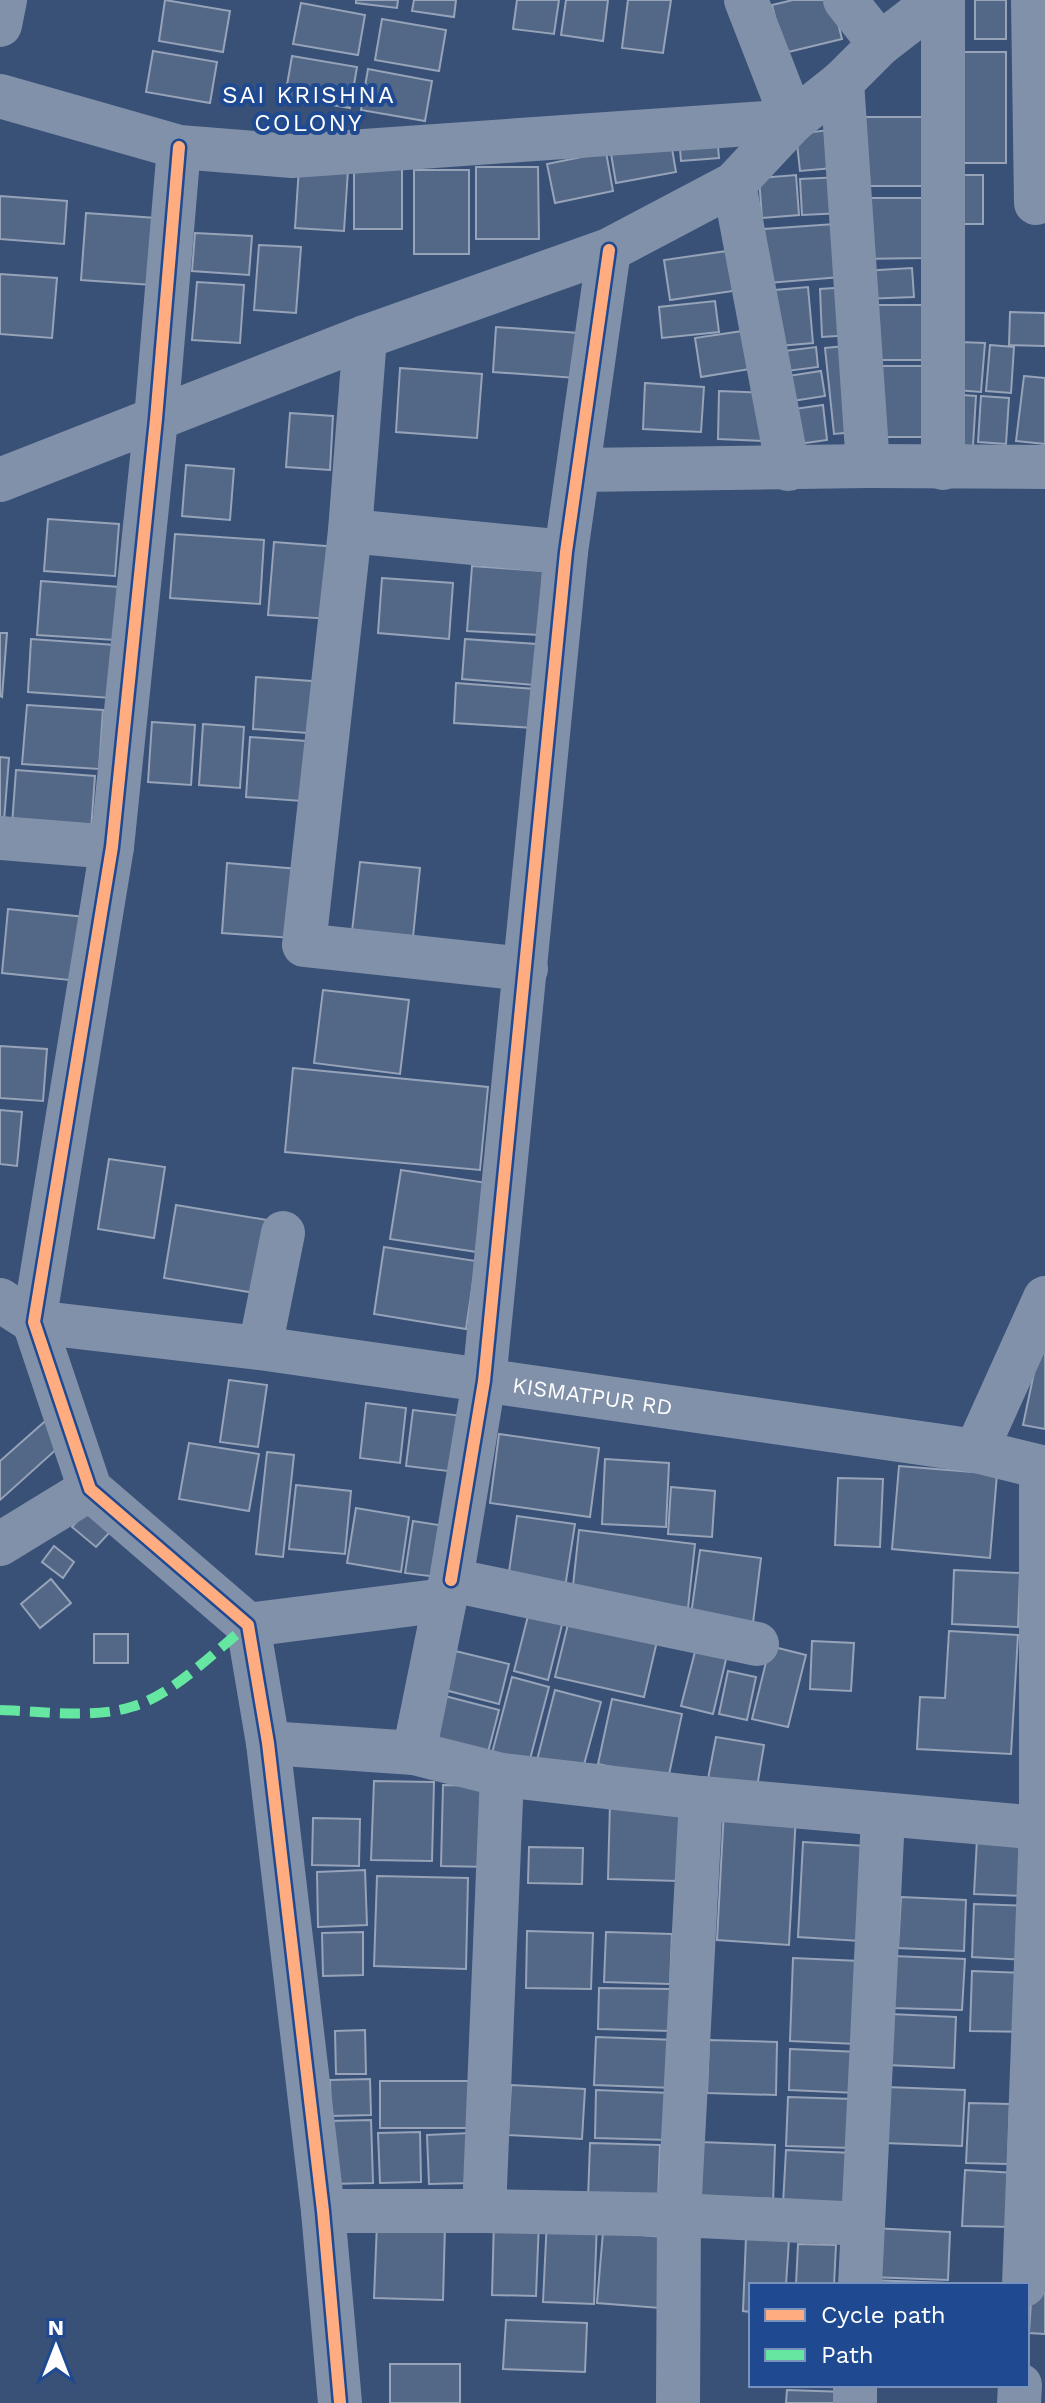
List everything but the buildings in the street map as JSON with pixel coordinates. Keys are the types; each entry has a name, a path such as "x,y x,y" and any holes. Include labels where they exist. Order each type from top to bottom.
{"street":[{"path":"0,25 5,0"},
{"path":"746,0 793,121"},
{"path":"845,0 880,44"},
{"path":"0,480 365,337 609,250 734,184 793,121 842,82 880,44 937,0"},
{"path":"943,0 943,468"},
{"path":"1033,0 1036,203"},
{"path":"842,82 868,466"},
{"path":"0,96 179,147 292,156 793,121"},
{"path":"179,147 156,419 112,847 17,1311 90,1489 248,1625 268,1743 323,2211 340,2403"},
{"path":"734,184 788,469"},
{"path":"414,1753 448,1590 484,1381 566,552 609,250"},
{"path":"365,337 350,531 304,945 526,969"},
{"path":"579,470 1045,467"},
{"path":"350,531 566,552"},
{"path":"0,838 112,847"},
{"path":"260,1348 283,1233"},
{"path":"976,1451 1045,1298"},
{"name":"KISMATPUR RD","path":"17,1311 976,1451 1043,1468"},
{"path":"1024,2283 1041,1828 1043,1468"},
{"path":"0,1544 90,1489"},
{"path":"248,1625 448,1590 757,1644"},
{"path":"268,1743 414,1753 502,1775 701,1798 1041,1828"},
{"path":"484,2211 502,1775"},
{"path":"678,2403 679,2215 701,1798"},
{"path":"860,2283 883,1816"},
{"path":"323,2211 679,2215 863,2224"}],"marked path":[{"path":"0,1710 100,1713 131,1707 177,1683 248,1625"}],"cycle path":[{"path":"179,147 156,419 112,847 34,1322 90,1489 248,1625 268,1743 323,2211 340,2403"},
{"path":"451,1580 484,1381 566,552 609,250"}],"district":[{"name":"SAI KRISHNA COLONY","path":"309,109"}]}
